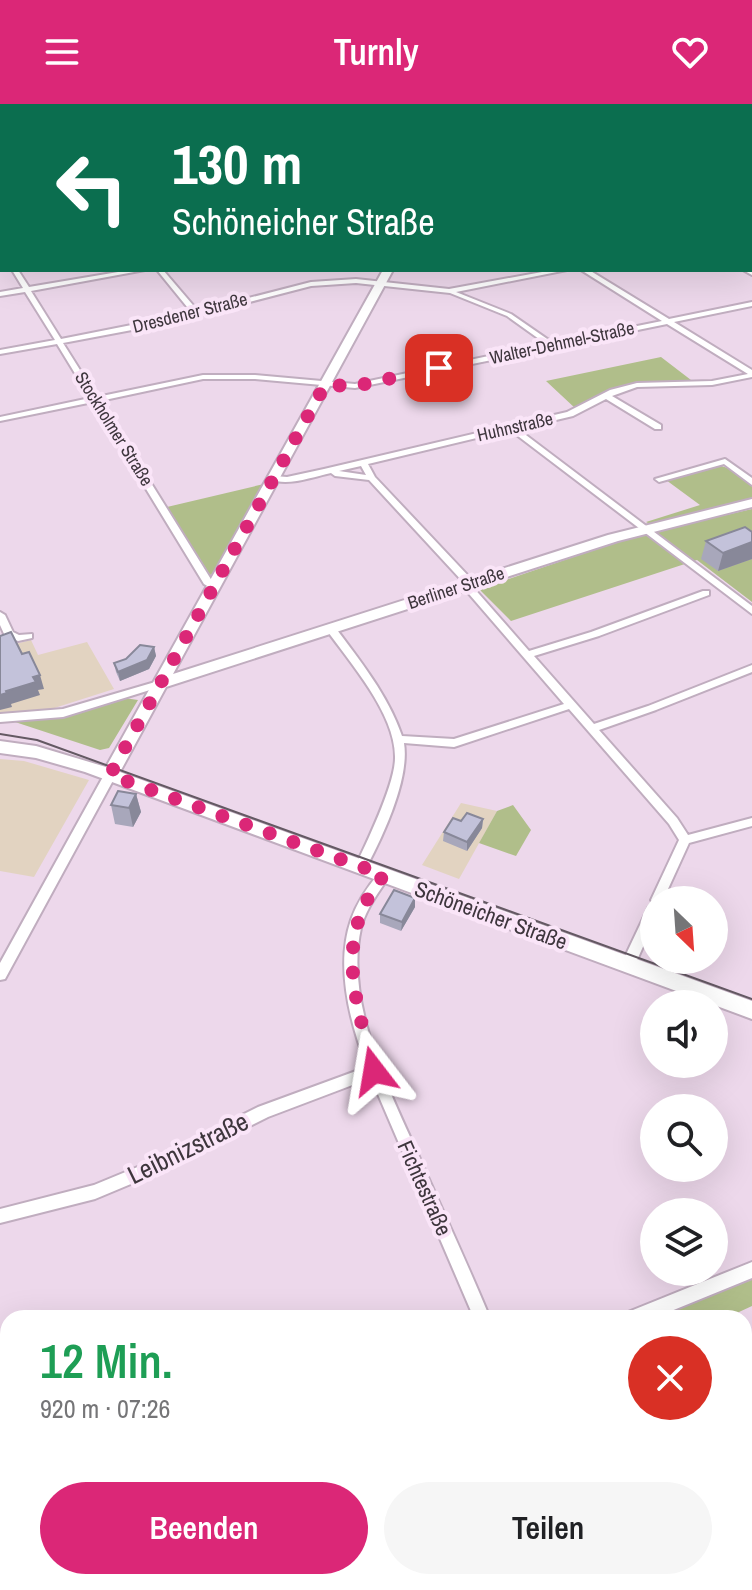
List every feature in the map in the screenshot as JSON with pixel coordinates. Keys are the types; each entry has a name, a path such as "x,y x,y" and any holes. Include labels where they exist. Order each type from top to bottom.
{"street":[{"name":"Stockholmer Straße","path":"16,272 209,584 215,584"},
{"path":"0,294 131,272"},
{"path":"162,272 196,314"},
{"path":"0,975 387,272"},
{"path":"449,291 553,272"},
{"path":"587,272 752,374"},
{"name":"Dresdener Straße","path":"0,352 196,314 311,284 344,281 449,291"},
{"path":"449,291 509,315 551,345"},
{"name":"Walter-Dehmel-Straße","path":"0,419 203,377 255,377 355,386 752,304"},
{"name":"Huhnstraße","path":"274,479 287,480 324,472 578,412 629,387 655,382 702,383 752,374"},
{"path":"607,396 658,427"},
{"path":"512,428 752,611"},
{"path":"659,479 725,461 752,482"},
{"path":"363,463 372,478 673,821 685,840"},
{"path":"324,472 372,478"},
{"name":"Berliner Straße","path":"162,683 643,529 752,503"},
{"path":"527,655 595,634 706,593"},
{"path":"0,615 9,634 28,636"},
{"path":"331,629 373,690 398,739 401,761 361,867"},
{"path":"592,728 752,668"},
{"path":"0,718 63,713 162,683"},
{"path":"398,739 454,743 571,705"},
{"name":"Schöneicher Straße","path":"1,747 36,752 110,775 752,1010"},
{"path":"664,886 685,840 752,822"},
{"name":"Fichtestraße","path":"384,875 360,912 353,936 351,962 355,997 374,1071 479,1310"},
{"path":"628,965 640,939"},
{"path":"0,944 16,946"},
{"name":"Leibnizstraße","path":"0,1216 95,1192 263,1112 374,1071"},
{"path":"654,1310 752,1270"}],"shaded area":[{"path":"31,640 38,655 87,642 114,689 45,711 0,714 0,648"},
{"path":"0,759 24,761 89,780 34,877 0,871"},
{"path":"461,803 497,811 459,879 422,865"}],"green space":[{"path":"661,357 691,380 633,383 604,393 576,409 546,381"},
{"path":"718,465 731,469 752,485 752,500 652,525 646,522 700,505 666,480"},
{"path":"264,484 215,572 210,575 167,507"},
{"path":"752,509 752,602 697,560 511,621 479,589 635,536"},
{"path":"124,698 138,700 109,748 100,750 12,721 58,716"},
{"path":"513,805 531,830 516,856 479,843 497,811"},
{"path":"752,1276 752,1306 743,1310 667,1310"}],"building":[{"path":"745,527 752,532 752,542 723,553 706,541"},
{"path":"11,632 22,654 29,652 40,675 33,677 36,682 0,695 0,636"},
{"path":"140,645 154,647 147,660 118,672 114,663 126,659"},
{"path":"118,791 136,794 129,808 111,805"},
{"path":"467,813 483,819 467,842 444,832 453,818 461,821"},
{"path":"394,890 415,898 402,922 380,914"}],"tram line":[{"path":"0,734 37,740 752,999"}],"route":[{"path":"374,1071 355,997 351,962 353,936 360,912 384,875 110,775 325,385 355,386 439,368"}]}
